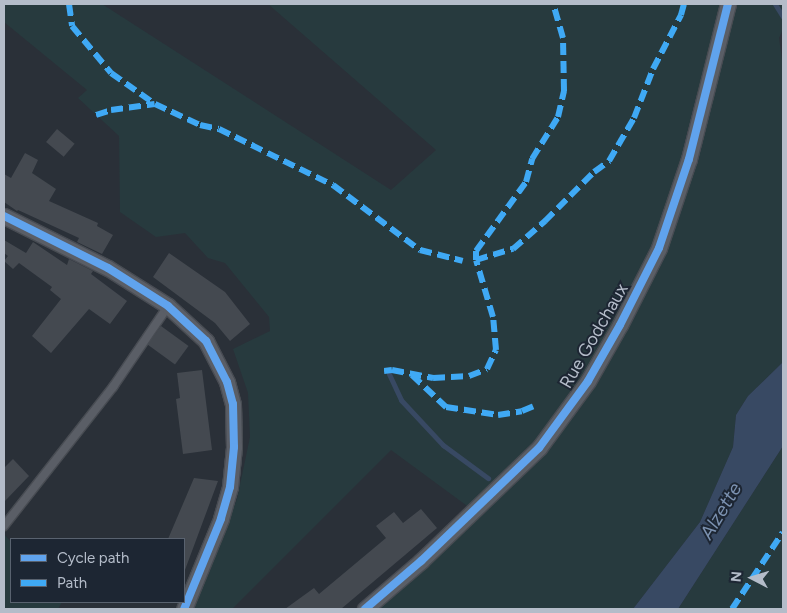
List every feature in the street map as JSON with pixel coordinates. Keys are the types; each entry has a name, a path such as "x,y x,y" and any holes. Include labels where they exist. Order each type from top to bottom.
{"street":[{"name":"Rue Godchaux","path":"365,609 421,562 539,448 588,381 620,325 659,248 689,160 728,4"},
{"path":"4,216 108,268 168,306 206,341 227,382 233,404 234,447 230,487 221,519 184,609"}],"lane":[{"path":"4,526 113,387 168,306"}],"green space":[{"path":"4,4 102,4 391,190 436,150 268,4 783,4 783,29 779,38 783,66 783,362 748,396 736,415 733,447 700,522 633,609 365,609 474,511 391,450 232,609 194,609 237,499 250,437 248,393 233,349 270,331 269,317 225,263 208,258 185,233 156,237 120,212 119,136 78,98 87,90 4,22"},
{"path":"783,446 783,609 678,609"},
{"path":"4,534 10,541 10,603 61,603 58,609 4,609"}],"water":[{"name":"Alzette","path":"783,362 783,446 678,609 633,609 700,522 733,447 736,415 748,396"}],"building":[{"path":"57,129 75,144 64,157 46,142"},
{"path":"25,153 38,160 32,173 56,189 49,201 98,223 97,226 113,235 102,254 77,242 79,238 17,211 4,202 4,174 11,178"},
{"path":"4,240 26,253 33,242 67,265 69,259 93,271 91,274 127,301 110,324 89,309 51,353 32,336 61,299 50,290 52,287 19,263 13,269 4,261 8,256 4,253"},
{"path":"169,253 225,292 250,324 230,341 215,323 153,277"},
{"path":"161,326 189,346 175,365 147,345"},
{"path":"202,370 212,450 183,454 176,399 180,398 177,373"},
{"path":"13,459 29,476 4,502 4,468"},
{"path":"194,478 218,481 185,570 185,538 168,538"},
{"path":"421,509 437,528 341,609 285,609 314,588 319,594 386,538 376,526 394,512 403,523"}],"waterway":[{"path":"775,4 783,17"},
{"path":"389,374 401,400 443,445 488,478"}],"marked path":[{"path":"69,4 72,26 111,73 155,104 200,125 219,129 333,185 420,250 463,261"},
{"path":"384,371 392,370 433,378 469,376 487,369 496,350 493,317 476,260 476,251 526,182 532,159 558,117 564,91 563,38 553,4"},
{"path":"476,260 513,249 545,221 594,172 609,161 634,118 653,69 681,15 684,4"},
{"path":"96,115 111,110 155,104"},
{"path":"412,375 446,407 498,415 522,411 536,405"},
{"path":"732,609 783,532"}],"cycle path":[{"path":"365,609 421,561 539,448 588,381 620,325 659,248 689,159 728,4"},
{"path":"4,216 108,268 168,306 206,341 227,382 233,404 234,447 230,487 221,519 184,609"}]}
